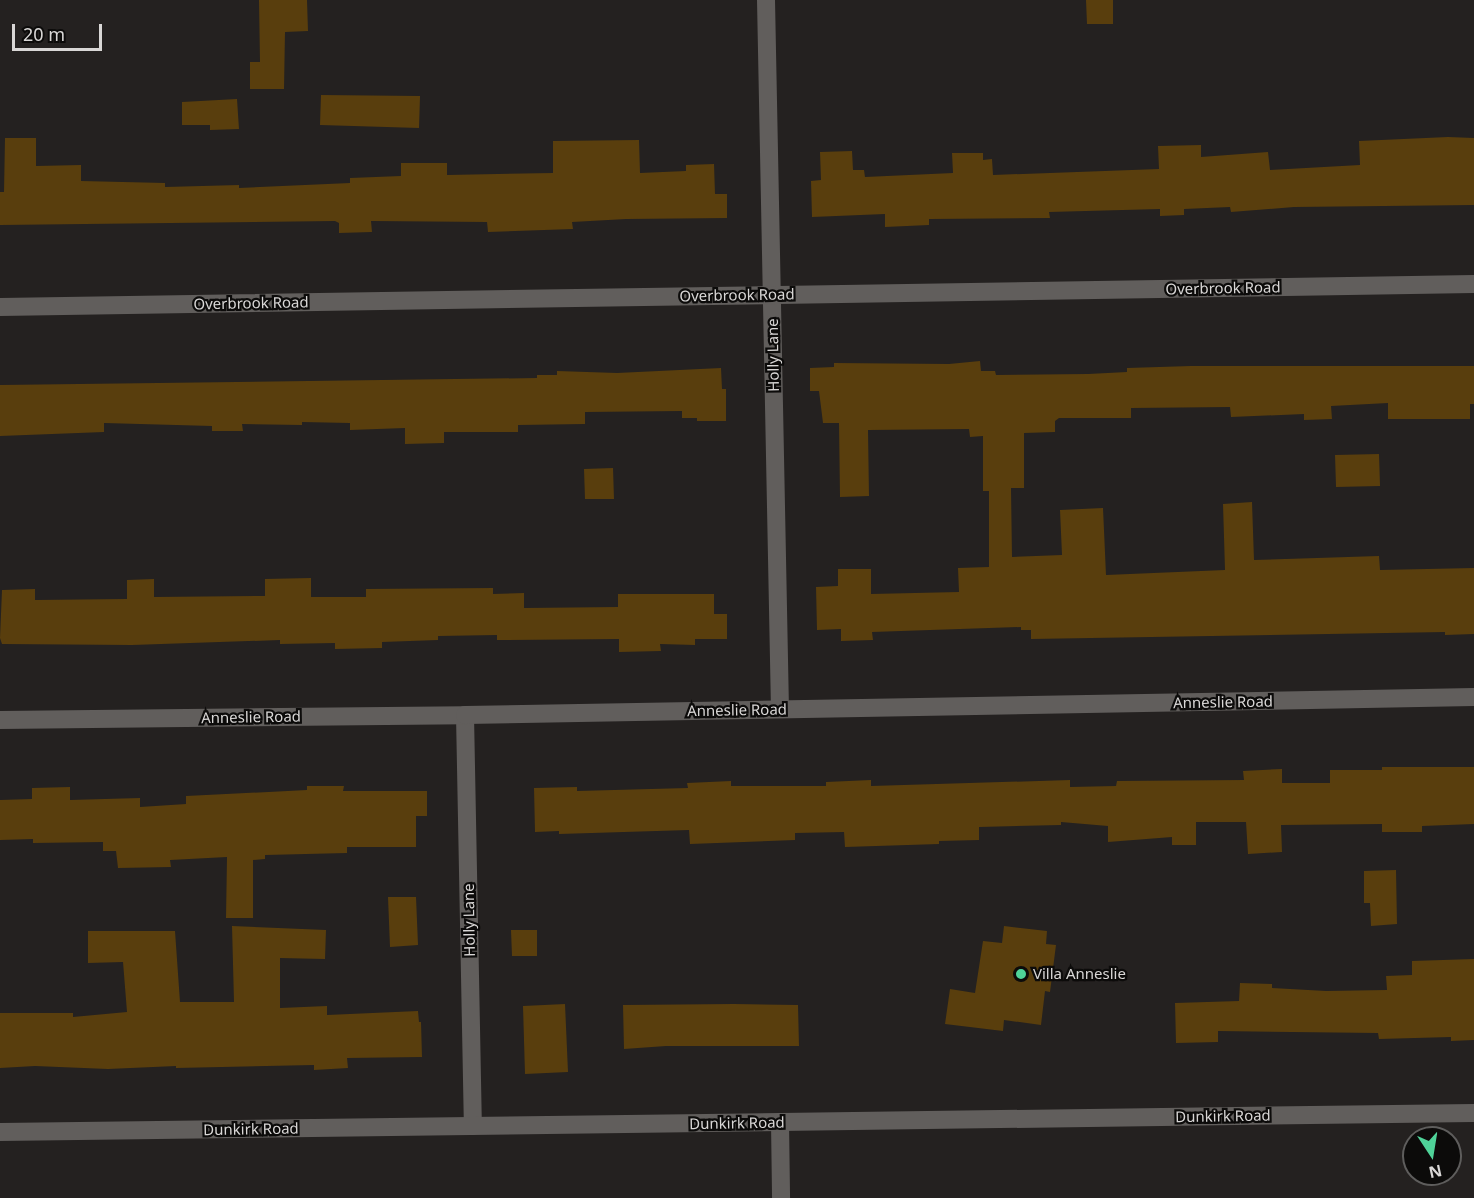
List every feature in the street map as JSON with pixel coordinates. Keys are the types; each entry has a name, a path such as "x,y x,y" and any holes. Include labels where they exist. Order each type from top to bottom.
{"street":[{"name":"Holly Lane","path":"766,0 780,709"},
{"name":"Overbrook Road","path":"0,307 1474,284"},
{"name":"Anneslie Road","path":"0,720 465,715 1474,697"},
{"name":"Holly Lane","path":"465,715 473,1126"},
{"name":"Dunkirk Road","path":"0,1132 1474,1113"},
{"path":"780,1122 781,1198"}],"building":[{"path":"259,0 307,0 308,31 285,32 284,89 250,89 250,62 260,62"},
{"path":"1086,0 1113,0 1113,24 1087,24"},
{"path":"321,95 420,96 419,128 320,125"},
{"path":"237,99 239,129 210,130 210,125 182,125 182,102"},
{"path":"5,138 36,138 36,166 81,165 81,181 165,183 165,187 239,185 239,188 350,183 350,178 401,176 401,163 447,163 447,175 553,173 553,141 639,140 640,173 686,171 686,165 714,164 715,194 727,194 727,218 572,222 573,229 488,232 487,222 371,221 372,232 339,233 339,223 335,221 0,225 0,192 4,192"},
{"path":"1474,138 1474,205 1294,207 1231,212 1230,207 1184,209 1184,215 1160,216 1160,209 1049,212 1050,218 929,219 929,225 885,227 885,214 812,217 811,181 821,180 820,152 852,151 853,170 864,170 865,177 953,173 952,153 983,153 983,160 992,159 993,175 1159,169 1158,146 1201,145 1201,157 1268,152 1270,170 1360,165 1359,141"},
{"path":"980,361 981,371 995,371 996,375 1088,374 1127,372 1127,368 1191,366 1474,366 1474,404 1470,404 1470,419 1388,419 1388,403 1331,406 1332,419 1304,420 1304,414 1231,417 1230,407 1131,408 1131,418 1059,418 1055,421 1055,432 1024,433 1024,488 1011,488 1012,557 1062,555 1060,510 1103,508 1106,575 1225,570 1223,504 1252,502 1254,560 1379,556 1380,570 1474,568 1474,634 1445,635 1445,632 1031,639 1031,630 1021,630 1021,627 872,632 873,640 841,641 841,629 817,630 816,587 838,586 838,569 871,569 871,594 959,592 958,568 989,567 989,491 983,491 983,436 970,437 969,429 868,430 869,496 840,497 839,423 823,423 819,391 810,391 810,368 834,367 834,363 949,364"},
{"path":"721,368 722,389 726,389 726,421 697,421 697,418 682,418 682,411 585,412 585,424 518,425 518,432 444,432 444,443 405,444 405,428 350,430 350,423 302,422 302,425 242,424 243,431 212,431 212,426 104,423 104,432 0,436 0,385 537,378 537,375 557,375 557,371 617,373"},
{"path":"1379,454 1380,486 1336,487 1335,455"},
{"path":"613,468 614,499 585,499 584,469"},
{"path":"311,578 311,597 366,597 366,589 493,588 493,594 524,593 524,608 618,607 618,594 714,594 714,614 727,614 727,639 695,639 695,645 660,644 661,651 619,652 619,639 497,640 497,635 438,636 438,640 382,642 382,648 335,649 335,643 280,644 280,640 132,645 2,644 0,638 2,590 35,589 35,600 127,599 127,580 154,579 154,597 265,596 265,579"},
{"path":"1382,767 1474,767 1474,824 1422,826 1422,832 1382,832 1382,824 1281,825 1282,852 1248,854 1246,822 1196,822 1196,845 1172,845 1172,837 1108,842 1108,826 1061,822 1061,825 979,827 979,840 939,841 939,844 845,847 844,832 795,833 795,840 690,844 689,830 559,834 559,831 535,832 534,788 577,787 577,791 688,788 687,783 731,781 731,786 826,786 826,782 871,780 871,786 1070,780 1070,787 1116,786 1117,781 1244,780 1243,771 1282,769 1282,783 1330,783 1330,770 1382,770"},
{"path":"307,786 344,786 343,791 427,791 427,816 416,816 416,847 347,847 347,853 265,855 265,859 253,860 253,918 226,918 227,857 170,860 171,867 118,868 116,851 103,851 103,842 33,843 33,839 0,840 0,800 32,799 32,788 70,787 70,800 140,798 140,807 186,804 186,796 307,790"},
{"path":"1396,870 1397,924 1371,926 1370,903 1364,903 1364,871"},
{"path":"388,897 416,897 418,945 390,947"},
{"path":"232,926 326,930 325,959 280,958 280,1008 327,1006 327,1015 418,1011 419,1022 421,1022 422,1057 347,1058 348,1068 314,1070 314,1065 108,1069 35,1066 0,1068 0,1013 73,1013 73,1017 127,1012 123,962 88,963 88,931 175,931 180,1002 234,1002"},
{"name":"Villa Anneslie","path":"1004,926 1047,931 1046,944 1056,945 1050,992 1045,991 1041,1025 1004,1020 1003,1031 945,1024 950,989 975,993 983,941 1002,943"},
{"path":"511,930 537,930 537,956 512,956"},
{"path":"1474,959 1474,1040 1451,1041 1451,1037 1379,1039 1378,1033 1218,1031 1218,1042 1176,1043 1175,1003 1239,1001 1240,983 1272,984 1272,988 1326,991 1387,990 1386,976 1412,975 1412,961"},
{"path":"565,1004 568,1072 525,1074 523,1006"},
{"path":"623,1005 798,1005 799,1046 666,1046 624,1049"}],"place":[{"name":"Villa Anneslie","path":"1021,974"}]}
